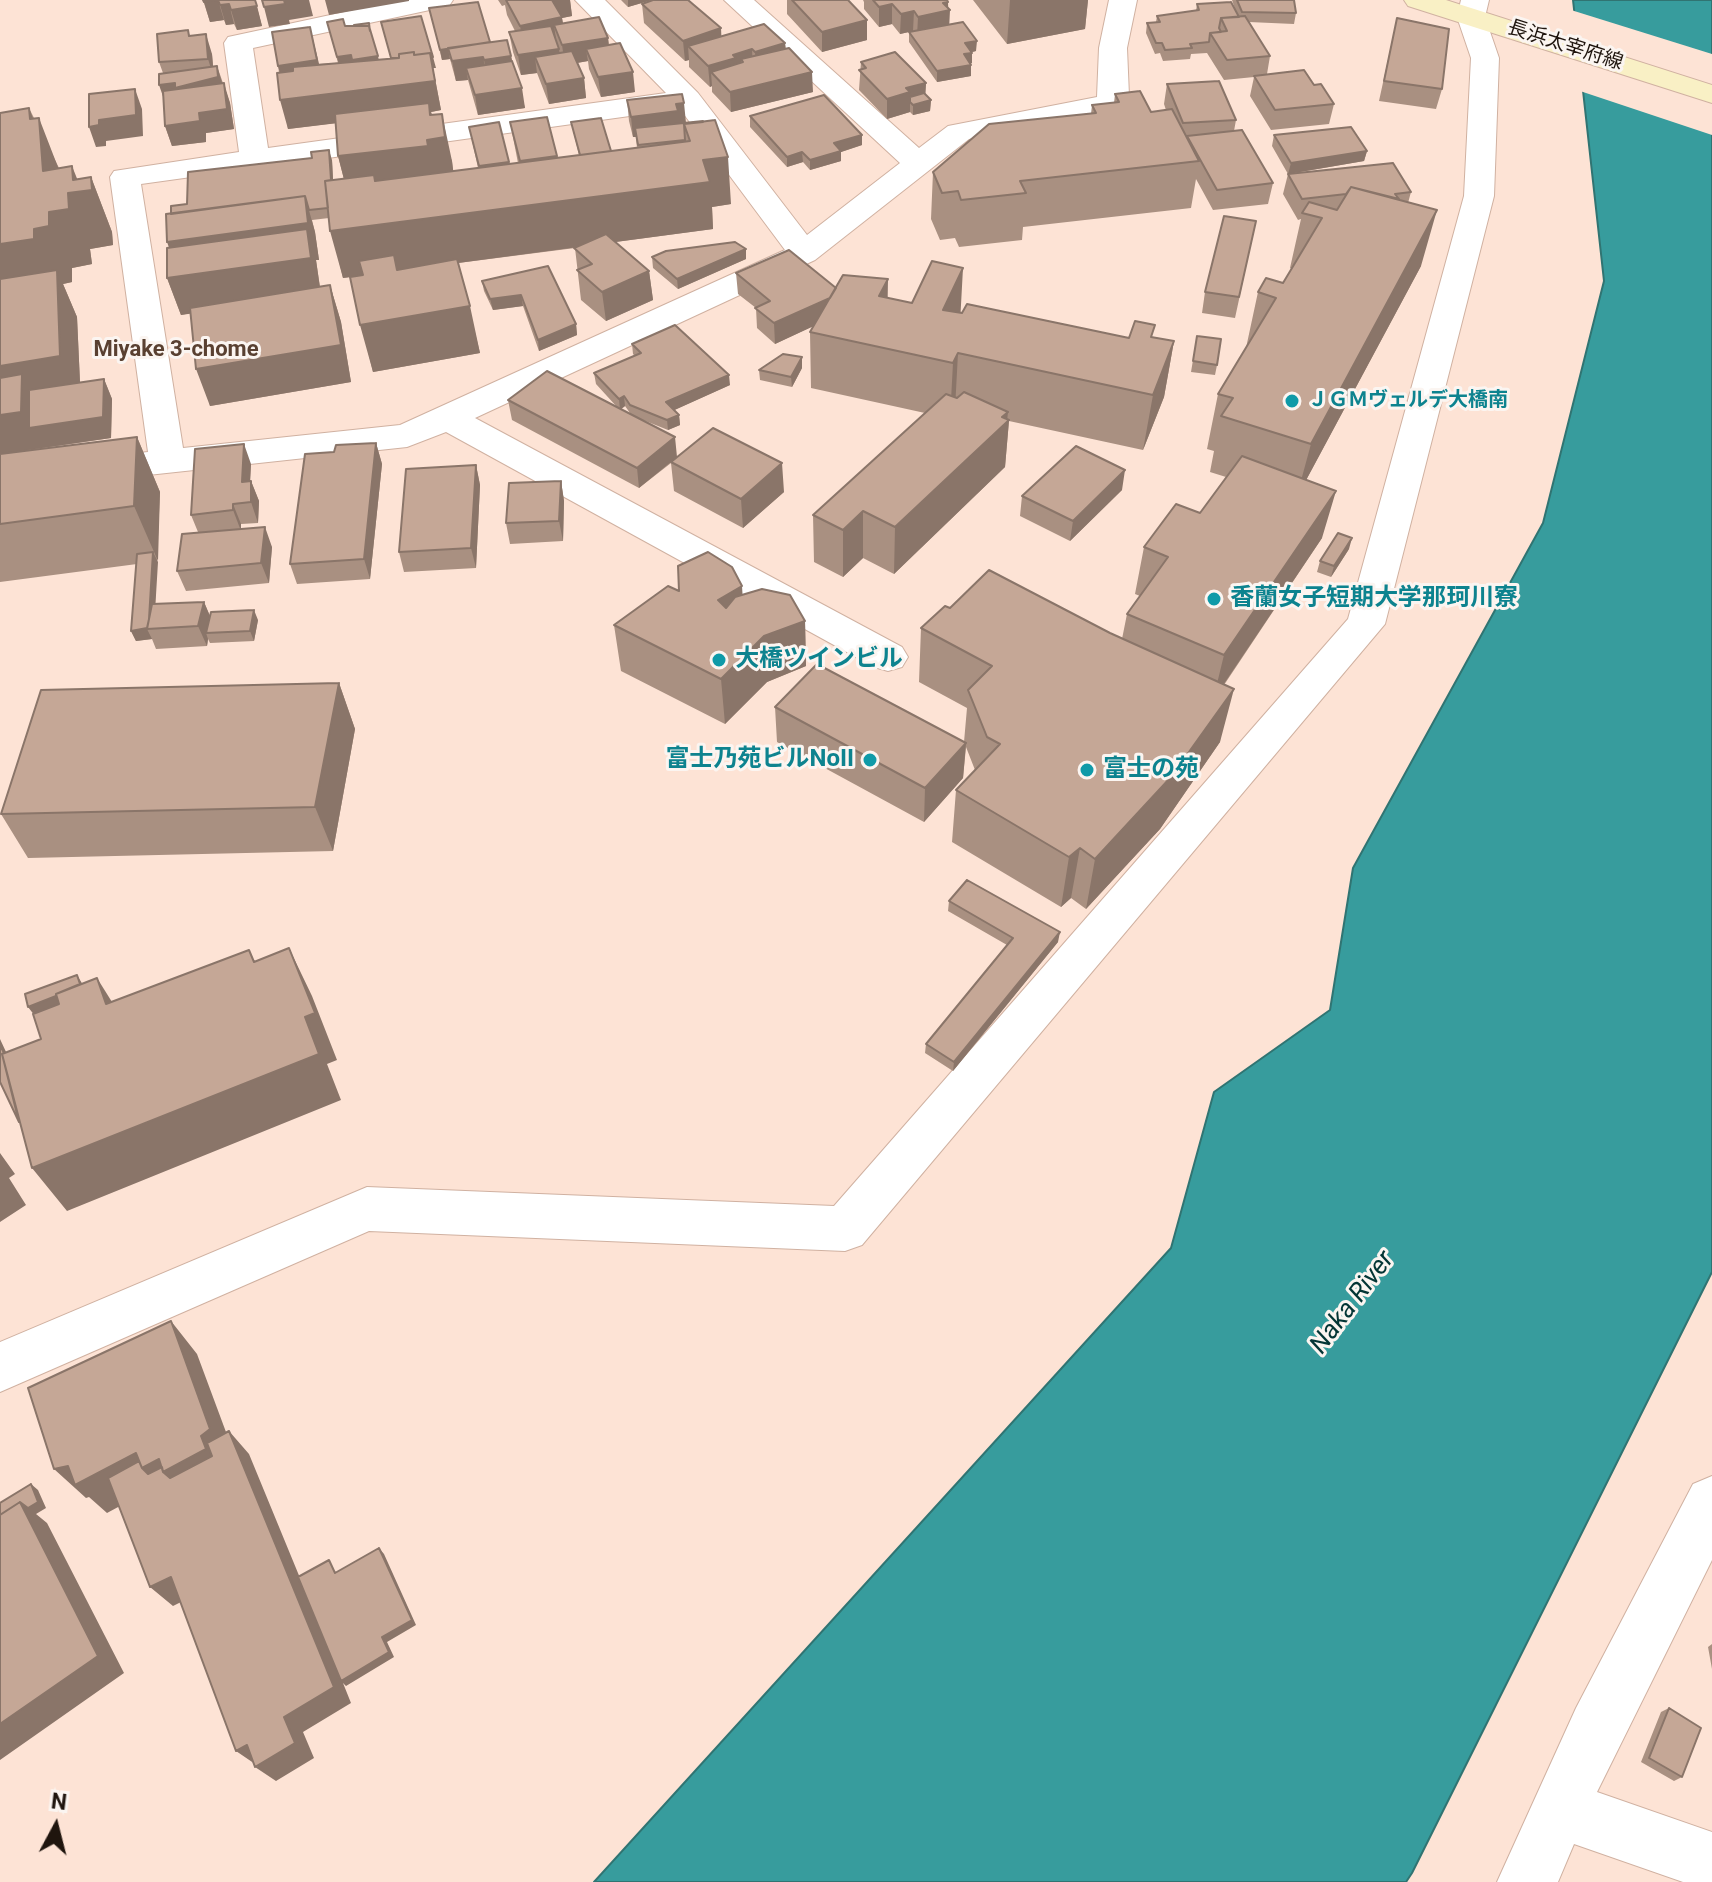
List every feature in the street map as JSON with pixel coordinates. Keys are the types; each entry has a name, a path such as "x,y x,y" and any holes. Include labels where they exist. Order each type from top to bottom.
{"street":[{"path":"255,159 238,43 439,0"},
{"path":"589,0 688,99 804,253"},
{"path":"738,0 919,164"},
{"path":"0,479 407,436 804,253 959,132 1107,104 1114,96 1113,48 1123,0"},
{"name":"長浜太宰府線","path":"1418,0 1483,14 1712,94"},
{"path":"0,1367 367,1209 845,1229 1366,624 1479,196 1485,58 1483,14"},
{"path":"167,461 125,177 688,99"},
{"path":"447,418 888,657"},
{"path":"1527,1882 1562,1810 1596,1728 1712,1503"},
{"path":"1562,1810 1712,1862"}],"water":[{"name":"Naka River","path":"1573,0 1712,0 1712,1272 1412,1873 1406,1882 594,1882 1171,1248 1214,1092 1330,1010 1353,868 1543,523 1604,281"}],"pier":[{"path":"1571,10 1712,54 1712,135 1580,91"}],"building":[{"path":"218,0 255,0 257,6 231,10 229,4 220,5"},
{"path":"262,0 284,0 285,4 264,7"},
{"path":"506,0 552,0 562,17 520,26"},
{"path":"653,0 688,0 721,28 683,41 642,4"},
{"path":"792,0 848,0 867,20 822,32"},
{"path":"873,0 947,0 943,3 950,10 918,17 914,11 901,14 892,4 879,7"},
{"path":"1237,0 1294,0 1296,13 1242,12"},
{"path":"478,2 490,42 440,50 429,8"},
{"path":"1231,2 1239,17 1221,18 1221,32 1210,33 1209,42 1190,44 1192,48 1165,50 1162,43 1156,43 1147,23 1160,22 1157,16 1199,10 1197,4"},
{"path":"421,16 433,57 430,53 414,55 414,52 391,58 381,22"},
{"path":"1245,16 1270,56 1227,60 1210,33 1227,31 1221,18"},
{"path":"599,17 608,38 562,45 554,25"},
{"path":"1397,18 1449,29 1442,89 1384,81"},
{"path":"343,19 345,26 369,26 378,56 352,60 351,55 337,57 327,22"},
{"path":"963,22 977,41 965,43 972,53 964,54 971,65 937,71 909,32"},
{"path":"764,24 785,43 755,52 752,49 733,55 736,58 708,66 688,46"},
{"path":"551,26 559,49 518,55 509,32"},
{"path":"310,27 317,60 278,66 272,32"},
{"path":"188,30 189,36 206,34 208,59 159,62 157,34"},
{"path":"507,40 511,56 484,60 483,57 452,61 448,48"},
{"path":"620,43 633,72 598,77 586,49"},
{"path":"789,48 812,72 730,92 711,72 743,62 741,59"},
{"path":"572,51 584,78 546,84 535,57"},
{"path":"414,52 414,55 430,53 435,81 280,100 277,73 293,71 293,67 399,58 399,54"},
{"path":"895,52 926,83 906,88 910,92 887,99 859,70 866,68 861,62"},
{"path":"512,61 522,88 475,95 466,68"},
{"path":"217,66 218,77 175,88 175,83 159,85 159,74"},
{"path":"1304,70 1314,85 1321,84 1334,104 1275,110 1254,76"},
{"path":"1219,81 1236,120 1183,123 1167,84"},
{"path":"224,83 227,109 199,113 200,121 165,126 163,91"},
{"path":"135,89 136,115 99,120 99,125 89,127 89,94"},
{"path":"1140,91 1151,112 1172,109 1199,161 1020,181 1026,193 961,200 958,191 942,193 933,172 989,124 1096,113 1092,105 1119,102 1115,94"},
{"path":"924,93 931,100 913,105 910,102 910,97"},
{"path":"682,94 684,103 676,104 678,111 631,117 627,100"},
{"path":"824,95 862,135 834,143 841,151 810,160 802,152 787,157 750,116"},
{"path":"429,103 430,115 442,114 445,137 427,140 428,146 338,156 335,114"},
{"path":"29,108 30,119 39,118 43,171 72,166 73,180 91,177 92,190 68,193 69,209 49,212 49,226 34,229 34,239 0,244 0,113"},
{"path":"547,117 557,156 520,161 510,122"},
{"path":"601,118 611,151 580,155 571,122"},
{"path":"715,120 728,157 703,160 710,182 330,231 325,181 374,175 375,181 690,141 684,124"},
{"path":"703,121 684,124 685,140 638,145 635,128"},
{"path":"499,122 509,162 479,166 469,127"},
{"path":"1351,127 1367,151 1291,163 1274,135"},
{"path":"1242,130 1273,183 1217,190 1187,136"},
{"path":"329,150 331,180 325,181 328,208 309,210 305,196 171,214 171,206 187,204 188,172 312,158 311,152"},
{"path":"1393,163 1411,192 1395,194 1399,199 1351,187 1346,194 1302,199 1288,174"},
{"name":"ＪＧＭヴェルデ大橋南","path":"1351,187 1437,210 1311,444 1221,416 1233,398 1218,394 1276,298 1258,292 1266,278 1283,283 1322,218 1302,213 1309,202 1337,210"},
{"path":"305,196 308,223 167,242 166,214"},
{"path":"1224,216 1256,221 1239,297 1205,292"},
{"path":"307,229 311,258 167,278 167,248"},
{"path":"606,234 649,271 602,292 577,270 592,264 574,248"},
{"path":"735,242 746,249 677,279 652,257 666,251"},
{"path":"789,250 836,288 830,298 774,323 755,308 770,301 736,273"},
{"path":"394,255 397,270 457,259 470,306 360,325 350,277 363,275 359,261"},
{"path":"932,261 963,268 943,310 962,313 967,304 1129,338 1135,321 1155,325 1151,337 1174,341 1153,395 958,353 953,363 810,332 843,275 888,279 879,296 912,303"},
{"path":"548,266 576,324 538,340 521,295 490,299 482,281"},
{"path":"57,270 60,356 0,366 0,279"},
{"path":"330,285 341,345 196,369 190,308"},
{"path":"675,325 729,375 666,402 679,415 667,420 630,405 624,396 619,399 594,373 641,353 632,344"},
{"path":"1197,336 1221,339 1217,365 1193,361"},
{"path":"783,354 802,357 791,377 759,370"},
{"path":"547,371 675,437 637,468 508,400"},
{"path":"22,374 21,412 0,415 0,378"},
{"path":"104,379 103,417 29,428 29,390"},
{"path":"964,392 1008,412 1002,417 1009,420 895,527 863,511 843,530 813,515 946,394 957,398"},
{"path":"713,428 782,463 741,499 671,462"},
{"path":"137,437 134,506 0,524 0,454"},
{"path":"376,443 364,559 290,564 305,454 334,452 336,445"},
{"path":"244,444 242,482 251,481 251,502 233,504 233,510 191,515 195,449"},
{"path":"1076,446 1125,470 1073,521 1022,496"},
{"name":"香蘭女子短期大学那珂川寮","path":"1242,456 1336,491 1224,655 1127,614 1168,557 1144,547 1176,504 1200,513"},
{"path":"476,465 471,548 399,552 406,469"},
{"path":"561,481 559,521 506,523 509,483"},
{"path":"265,527 261,563 177,571 182,534"},
{"path":"1338,533 1352,538 1334,566 1320,561"},
{"path":"153,552 147,628 131,631 137,554"},
{"path":"708,552 732,567 742,586 718,600 726,608 735,597 762,589 790,595 805,621 764,636 721,679 614,625 668,586 679,591 678,566"},
{"name":"富士の苑","path":"989,570 1110,633 1234,689 1171,777 1095,859 1080,848 1069,857 956,790 1000,744 987,737 968,690 992,666 921,628 945,606 950,608"},
{"path":"204,602 198,626 147,629 152,604"},
{"path":"254,610 250,631 206,633 211,612"},
{"path":"817,664 966,743 925,788 775,707"},
{"path":"339,683 315,807 1,814 41,690"},
{"path":"967,880 1060,932 954,1062 926,1044 1013,938 949,901"},
{"path":"289,948 315,1013 305,1017 319,1054 32,1168 2,1054 41,1039 33,1014 59,1004 56,994 97,978 106,1004 249,950 254,962"},
{"path":"77,975 80,984 28,1007 25,994"},
{"path":"0,1045 4,1053 19,1122 0,1082"},
{"path":"171,1321 210,1429 201,1436 206,1449 163,1472 159,1459 142,1468 136,1453 75,1485 68,1466 54,1469 28,1388"},
{"path":"229,1431 334,1687 284,1717 295,1743 255,1767 247,1745 236,1751 171,1577 150,1587 108,1478 139,1461 148,1474 162,1467 170,1478 212,1456 207,1443"},
{"path":"31,1484 38,1502 28,1508 20,1502 0,1515 0,1503"},
{"path":"20,1502 98,1656 0,1724 0,1515"},
{"path":"379,1548 412,1620 382,1637 389,1652 341,1681 298,1577 329,1560 335,1573"},
{"path":"1669,1708 1701,1728 1682,1777 1649,1758"}],"place":[{"name":"ＪＧＭヴェルデ大橋南","path":"1292,401"},
{"name":"香蘭女子短期大学那珂川寮","path":"1214,599"},
{"name":"大橋ツインビル","path":"719,660"},
{"name":"富士乃苑ビルNoII","path":"870,760"},
{"name":"富士の苑","path":"1087,770"}],"district":[{"name":"Miyake 3-chome","path":"176,350"}]}
